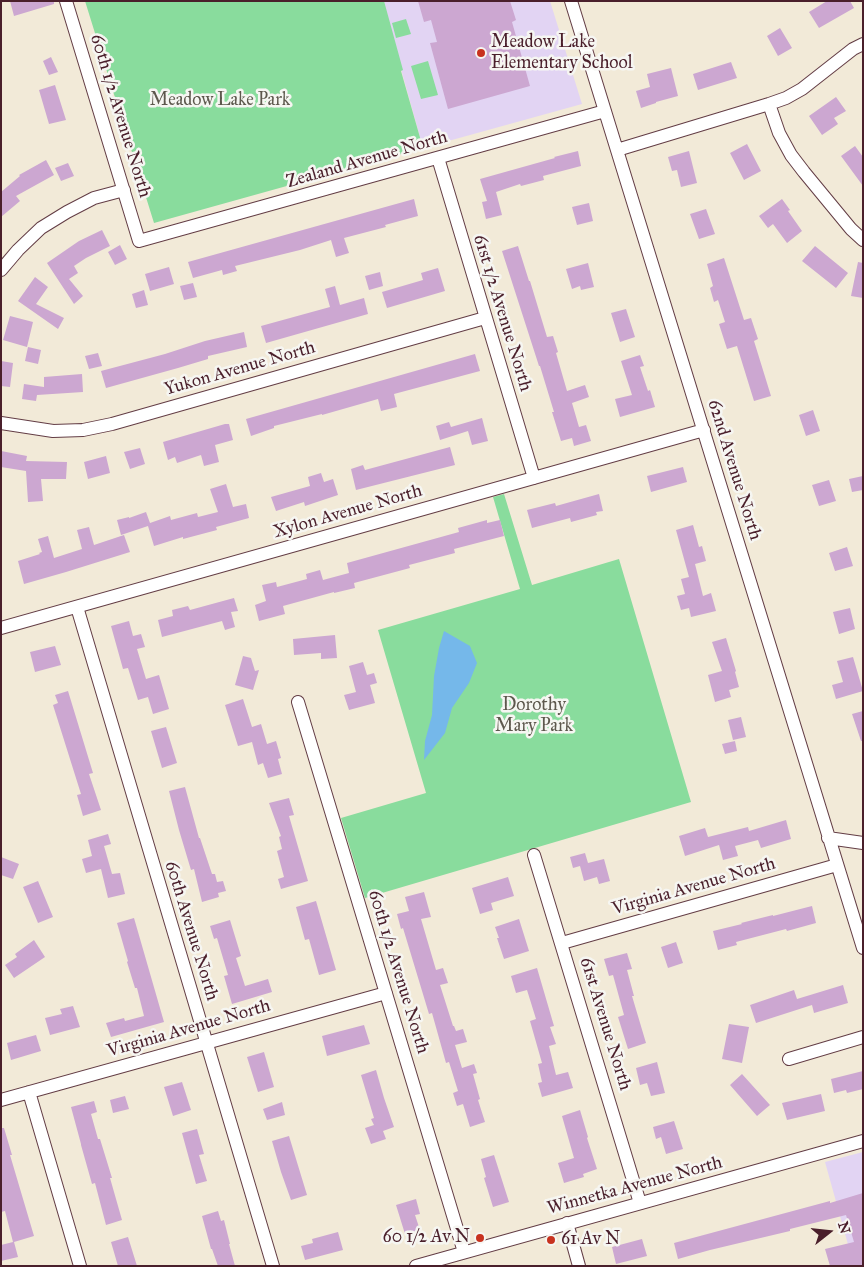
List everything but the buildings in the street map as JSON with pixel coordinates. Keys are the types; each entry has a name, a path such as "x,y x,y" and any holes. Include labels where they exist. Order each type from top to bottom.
{"street":[{"name":"60th 1/2 Avenue North","path":"66,1 140,241"},
{"name":"62nd Avenue North","path":"571,1 863,948"},
{"path":"617,150 786,98 802,89 853,48 863,44"},
{"path":"769,104 779,133 791,155 845,222 863,240"},
{"name":"Zealand Avenue North","path":"140,241 605,111"},
{"name":"61st 1/2 Avenue North","path":"438,158 534,478"},
{"path":"1,270 41,228 94,198 124,190"},
{"name":"Yukon Avenue North","path":"1,423 53,431 83,430 112,424 486,318"},
{"name":"Xylon Avenue North","path":"1,628 704,430"},
{"name":"60th Avenue North","path":"76,607 273,1266"},
{"name":"60th 1/2 Avenue North","path":"298,702 464,1252"},
{"path":"828,838 863,843"},
{"name":"61st Avenue North","path":"534,855 640,1203"},
{"name":"Virginia Avenue North","path":"562,943 837,865"},
{"name":"Virginia Avenue North","path":"1,1100 386,993"},
{"path":"789,1059 863,1037"},
{"path":"29,1092 80,1266"},
{"name":"Winnetka Avenue North","path":"416,1266 863,1141"},
{"path":"566,1223 579,1266"}],"shaded area":[{"name":"Meadow Lake Elementary School","path":"382,1 550,1 582,104 423,148"},
{"path":"863,1152 863,1266 854,1266 825,1162"}],"green space":[{"name":"Meadow Lake Park","path":"85,1 384,1 403,70 401,71 423,148 154,223"},
{"path":"406,19 411,34 396,38 392,23"},
{"path":"428,61 438,95 421,99 411,66"},
{"name":"Dorothy Mary Park","path":"504,494 532,585 619,559 691,802 365,898 341,818 426,793 378,630 520,589 493,497"}],"water":[{"path":"444,631 470,646 477,663 469,683 452,708 445,733 424,760 425,741 432,715 434,676"}],"place":[{"name":"Meadow Lake Elementary School","path":"481,53"},
{"name":"60 1/2 Av N","path":"480,1238"},
{"name":"61 Av N","path":"551,1240"}]}
